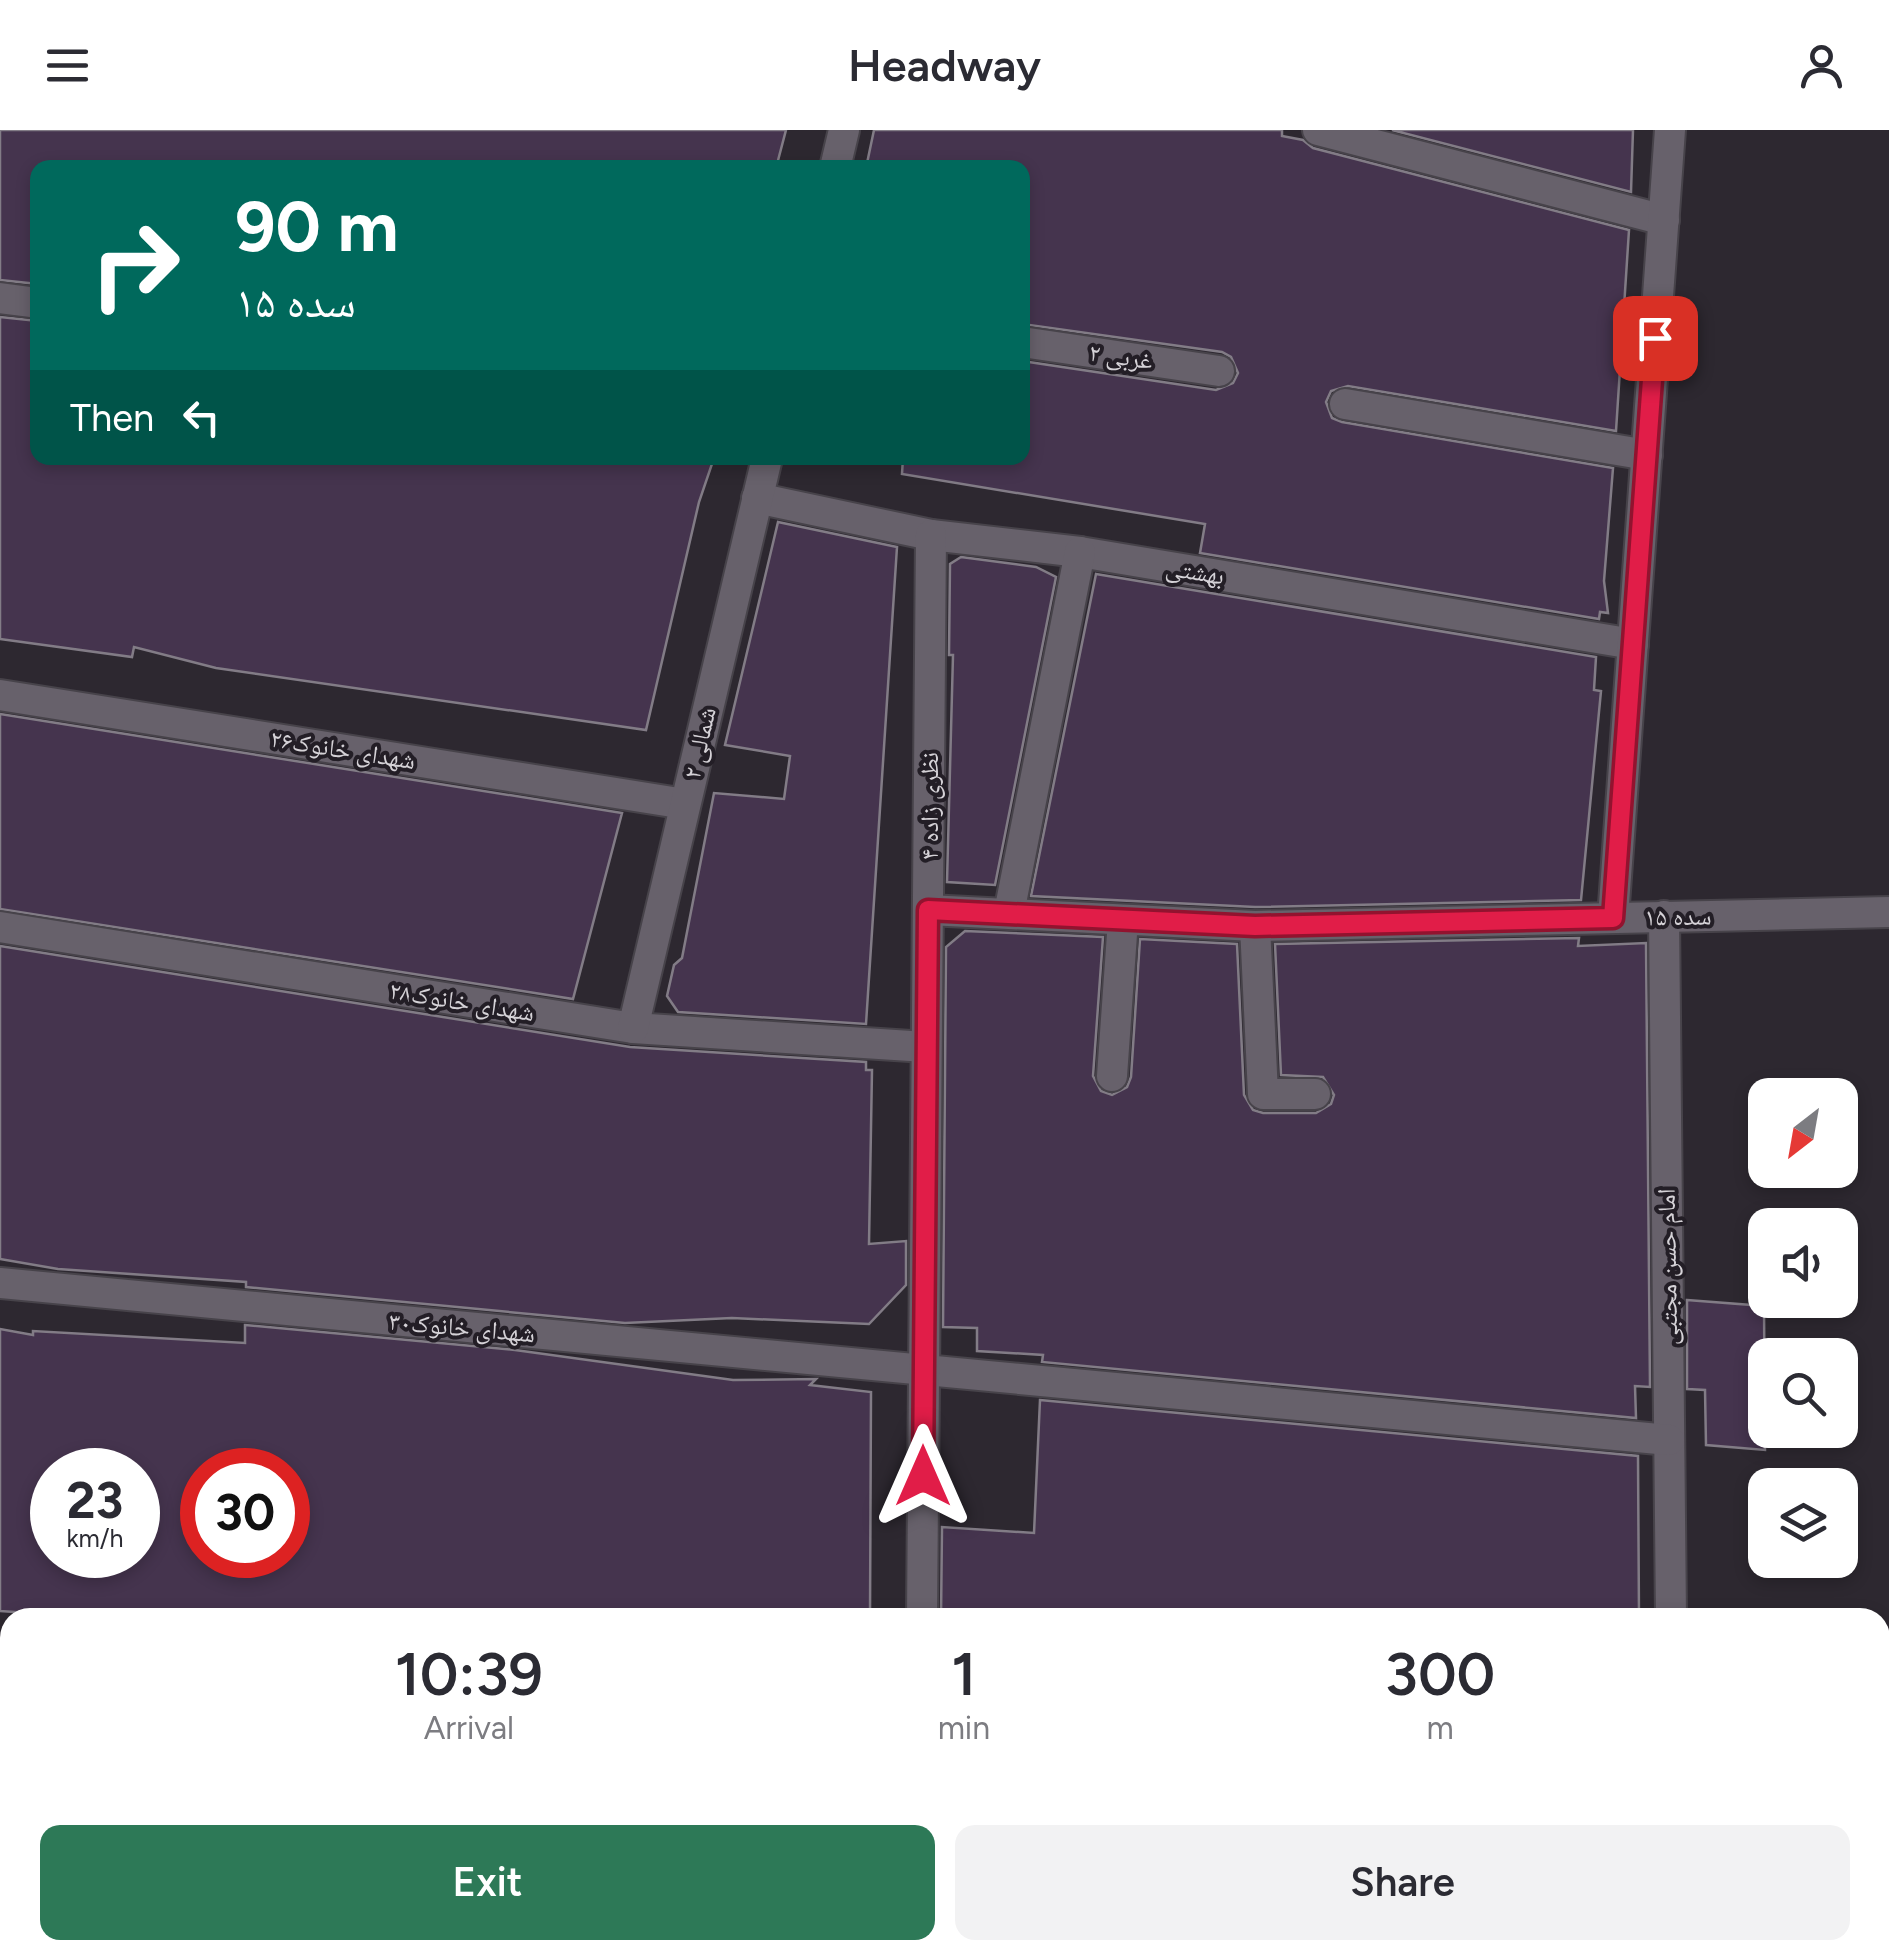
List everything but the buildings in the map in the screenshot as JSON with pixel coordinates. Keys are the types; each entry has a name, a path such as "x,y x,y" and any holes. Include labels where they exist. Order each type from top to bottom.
{"street":[{"path":"837,160 844,130"},
{"path":"1318,130 1664,220"},
{"path":"1613,918 1670,130"},
{"path":"0,298 30,302"},
{"name":"۲ غربی","path":"1030,343 1220,371"},
{"path":"1345,404 1647,455"},
{"name":"شمالی ۲","path":"633,1028 765,465"},
{"name":"بهشتی","path":"757,498 930,535 1080,552 1633,644"},
{"name":"نظری زاده ۴","path":"922,1608 930,535"},
{"path":"1009,913 1080,552"},
{"name":"شهدای خانوک۲۶","path":"0,696 685,804"},
{"name":"سده ۱۵","path":"928,910 1255,926 1889,912"},
{"name":"امام حسن مجتبی","path":"1664,916 1671,1608"},
{"path":"1112,1076 1123,920"},
{"path":"1255,926 1263,1094 1315,1094"},
{"name":"شهدای خانوک۲۸","path":"0,927 633,1028 926,1046"},
{"name":"شهدای خانوک۳۰","path":"0,1283 1669,1440"}],"route":[{"path":"923,1476 928,910 1255,926 1613,918 1655,338"}]}
